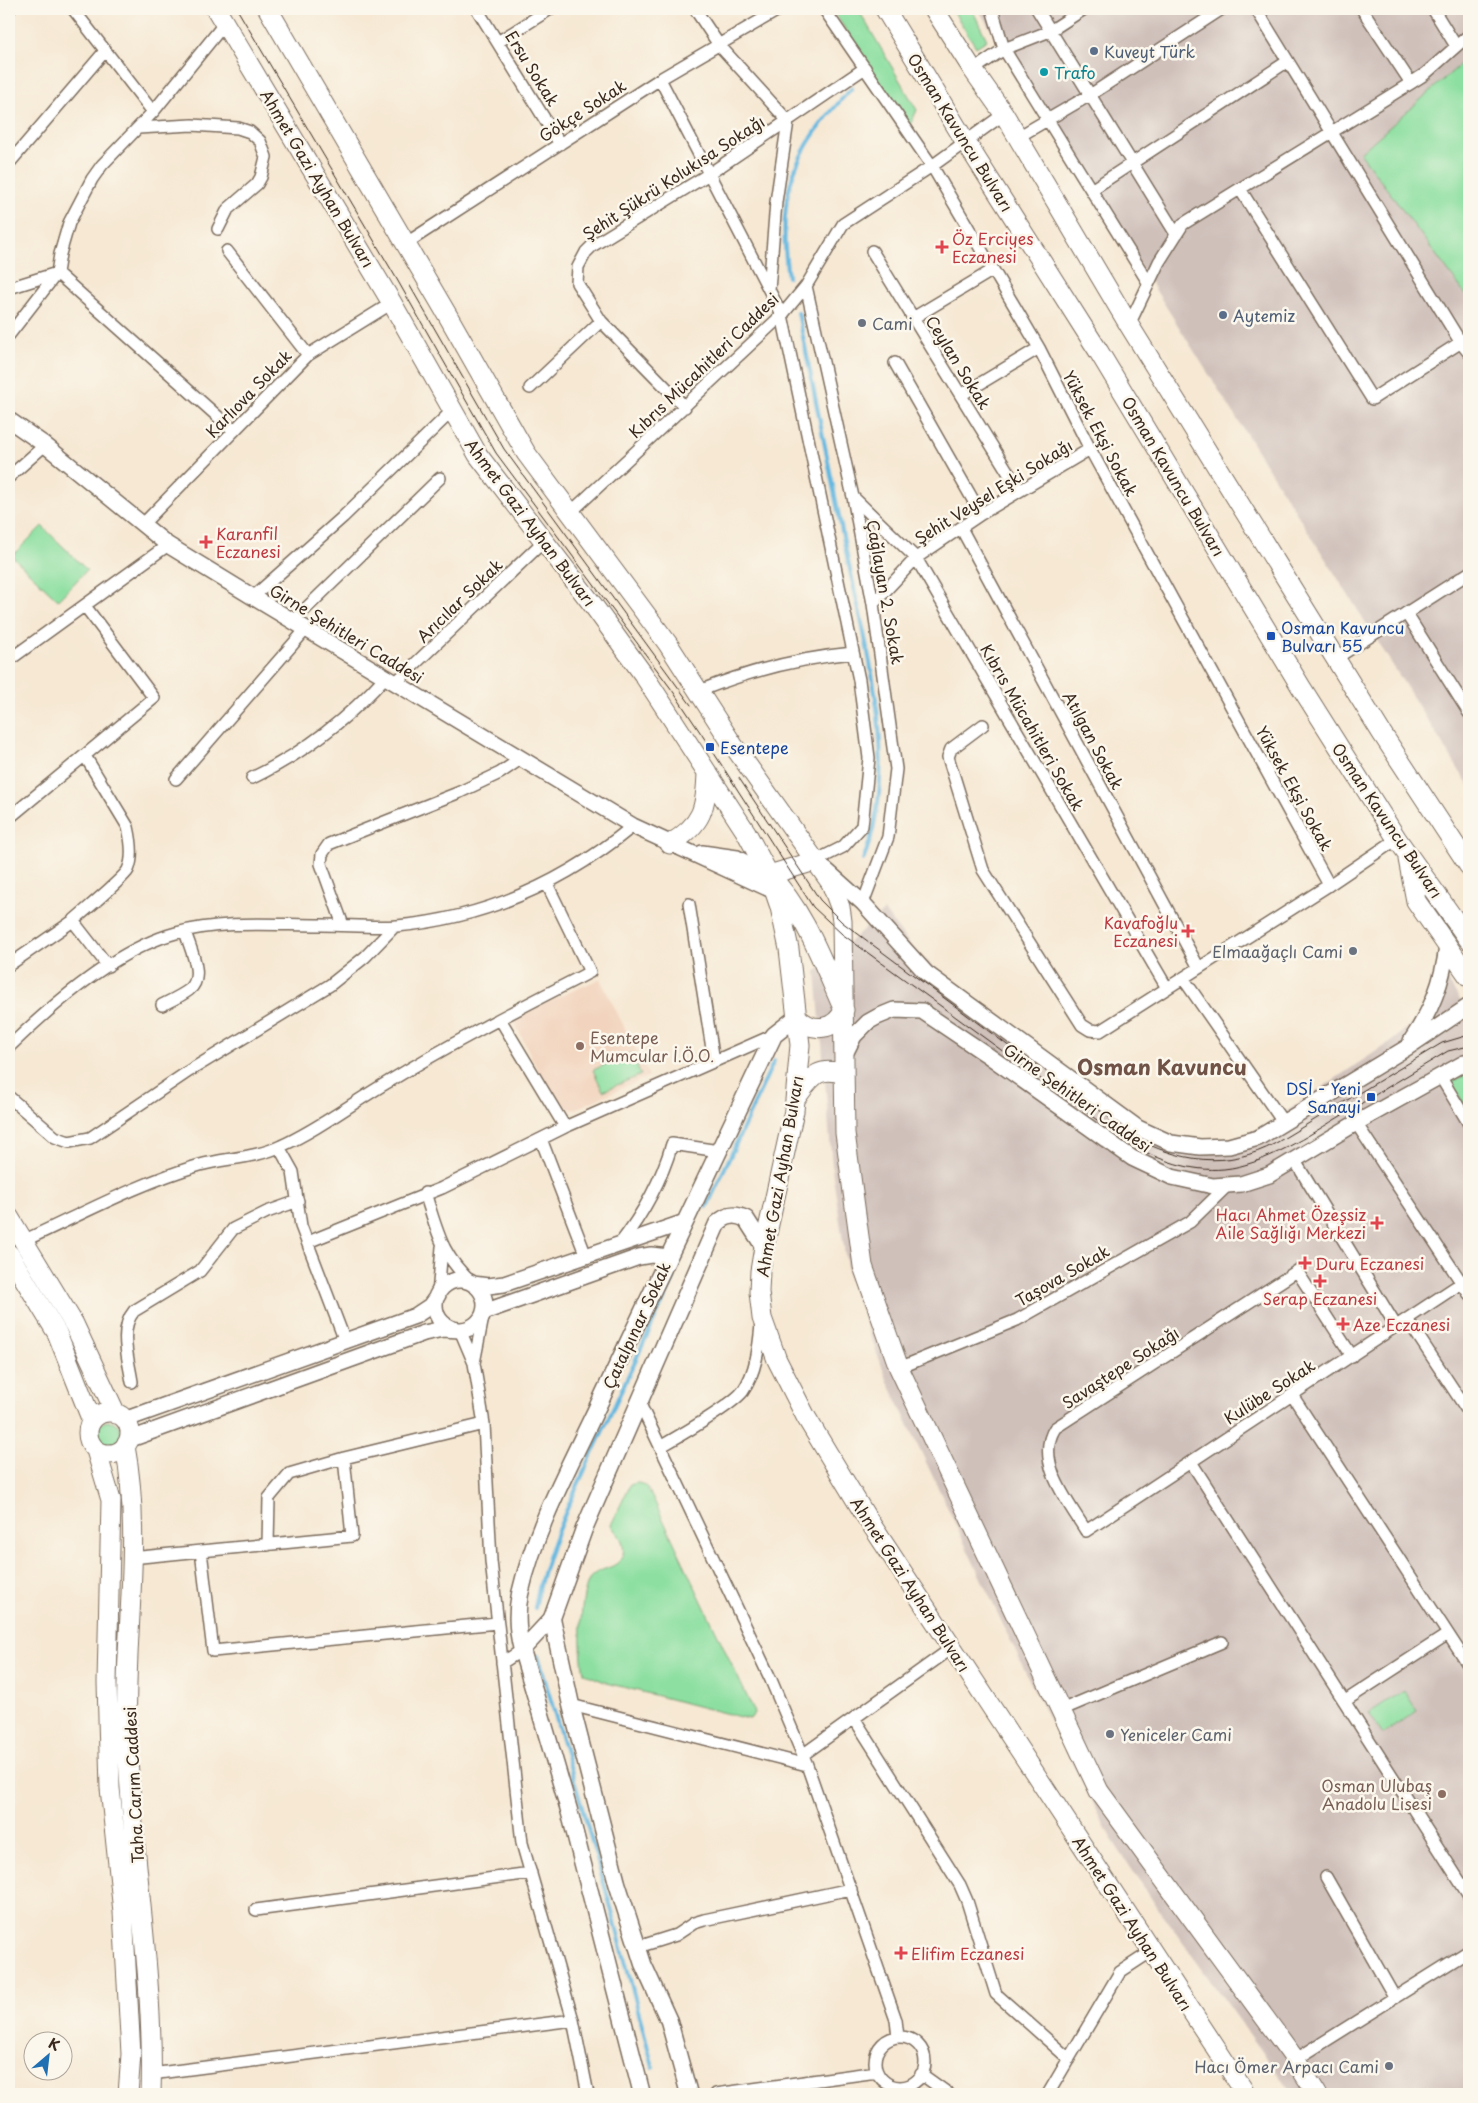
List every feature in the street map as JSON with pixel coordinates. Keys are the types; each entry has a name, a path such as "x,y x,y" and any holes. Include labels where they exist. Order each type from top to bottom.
{"main road":[{"path":"268,9 526,453 668,644 733,745 830,883 840,907 842,922 845,1134 864,1266 899,1368 1099,1791 1295,2060 1316,2094"},
{"name":"Osman Kavuncu Bulvarı","path":"885,9 965,141 1099,352 1301,687 1402,846 1469,940"},
{"path":"934,9 1004,114 1129,325 1336,658 1469,866"},
{"name":"Ahmet Gazi Ayhan Bulvarı","path":"220,16 392,303 478,455 643,674 746,832 772,883 789,949 800,1045 795,1099 788,1144 764,1247 759,1292 762,1318 777,1360 806,1418 865,1515 1246,2094"},
{"path":"677,847 697,822 706,797 707,772"},
{"path":"1402,846 1416,901 1469,977"},
{"path":"816,861 772,883 788,898 808,932 844,1010"},
{"path":"797,1017 812,1028 824,1028 838,1020 844,1010"},
{"name":"Çatalpınar Sokak","path":"642,2094 569,1810 522,1650 518,1627 518,1604 539,1536 685,1222 774,1035 797,1017"},
{"path":"795,1099 810,1079 819,1072 828,1070 844,1074"},
{"name":"Çatalpınar Sokak","path":"552,1618 584,1530 717,1224 729,1216 746,1218 764,1247"},
{"path":"9,1217 74,1324 120,1417 129,1429 127,1443 115,1453 108,1454 96,1450 89,1439 88,1433 92,1421 102,1414 120,1417"},
{"path":"9,1254 56,1333 92,1421"},
{"name":"Taha Carım Caddesi","path":"127,1443 130,1474 132,1558 127,1736 151,2028 151,2094"},
{"name":"Taha Carım Caddesi","path":"96,1450 111,1500 107,1683 108,1731 110,1788 123,1912 131,2054 128,2094"},
{"path":"552,1618 571,1705 617,1883 643,1964 669,2021 689,2094"}],"street":[{"path":"73,9 153,112"},
{"name":"Ersu Sokak","path":"477,9 560,144"},
{"path":"498,42 550,9"},
{"path":"696,9 719,45 788,121 776,202 769,290"},
{"name":"Gökçe Sokak","path":"405,244 660,80 780,9"},
{"name":"Yüksek Ekşi Sokak","path":"824,9 932,166 1039,348 1090,449 1329,885"},
{"path":"992,9 1004,49 1148,282"},
{"path":"1037,9 1176,234"},
{"path":"973,70 1004,49 1050,31 1084,9"},
{"path":"1018,137 1090,95 1222,9"},
{"path":"1256,9 1465,340 1469,353"},
{"path":"1362,9 1411,83"},
{"path":"1433,9 1456,46"},
{"path":"9,335 57,273 64,238 84,193 102,165 153,112 220,16"},
{"path":"1129,325 1148,282 1183,224 1425,74 1469,35"},
{"path":"9,160 11,162 106,51"},
{"path":"1090,190 1288,61"},
{"name":"Şehit Şükrü Kolukısa Sokağı","path":"685,407 601,321 577,283 578,266 586,252 709,174 865,68"},
{"path":"660,80 782,315 859,680 869,758 862,826 843,847 816,861"},
{"name":"Kıbrıs Mücahitleri Caddesi","path":"570,513 782,315 806,286 843,224 932,166 1004,114"},
{"path":"138,128 192,125 238,128 250,132 260,141 266,157 261,177 228,209 218,229"},
{"path":"1240,189 1372,399 1465,340"},
{"path":"227,251 308,355"},
{"name":"Ceylan Sokak","path":"872,251 1019,490"},
{"path":"913,318 993,270"},
{"path":"9,288 57,273"},
{"path":"57,273 234,431"},
{"name":"Çağlayan 2. Sokak","path":"806,286 853,497 873,604 896,769 888,837 863,903"},
{"name":"Karlıova Sokak","path":"143,524 308,355 392,303"},
{"path":"530,388 601,321"},
{"path":"961,395 1039,348"},
{"path":"895,363 981,514"},
{"path":"254,597 343,517 452,410"},
{"name":"Girne Şehitleri Caddesi","path":"9,420 45,445 168,544 293,621 633,826 677,847 737,858 772,883"},
{"path":"9,477 45,445"},
{"name":"Şehit Veysel Eşki Sokağı","path":"873,604 916,558 1019,490 1090,449"},
{"path":"293,621 440,478"},
{"name":"Kıbrıs Mücahitleri Sokak","path":"853,497 916,558 1167,988"},
{"name":"Atılgan Sokak","path":"961,528 1199,968"},
{"name":"Arıcılar Sokak","path":"252,778 296,755 323,736 391,679 544,541"},
{"path":"9,660 168,544"},
{"path":"1336,658 1469,573"},
{"path":"9,818 154,698 85,606"},
{"path":"1406,613 1469,713"},
{"path":"176,779 307,628"},
{"path":"699,692 768,667 796,660 853,653"},
{"path":"982,726 951,749 948,757 983,870 1082,1025 1090,1030 1100,1031 1329,885 1402,846"},
{"path":"9,965 74,921 128,871 131,855 128,826 85,756"},
{"path":"343,925 321,864 322,854 329,844 460,792 500,773 522,758"},
{"path":"9,1047 47,1012 108,966 143,945 184,931 232,924 395,926 446,919 518,897 547,884 589,859 633,826"},
{"name":"Girne Şehitleri Caddesi","path":"816,861 863,903 926,973 1113,1112 1149,1134 1172,1143 1186,1146 1214,1147 1244,1143 1258,1138 1408,1047 1469,1006"},
{"path":"23,1241 157,1180 201,1165 254,1155 280,1147 302,1136 388,1082 500,1019 590,972 547,884"},
{"path":"689,904 714,1061"},
{"path":"74,921 108,966"},
{"path":"9,1098 55,1137 69,1142 90,1138 189,1071 330,985 365,957 395,926"},
{"path":"162,1006 190,990 196,980 196,968 184,931"},
{"path":"1408,1047 1431,1010 1445,969 1447,946"},
{"path":"1183,978 1283,1122"},
{"name":"Girne Şehitleri Caddesi","path":"845,1054 854,1036 877,1016 894,1010 922,1011 1132,1158 1158,1172 1186,1182 1227,1186 1270,1176 1356,1124 1440,1076 1469,1062"},
{"path":"500,1019 565,1128"},
{"path":"308,1242 425,1193 442,1188 541,1139 774,1035"},
{"path":"1440,1076 1469,1124"},
{"path":"1356,1124 1466,1281 1469,1294"},
{"path":"541,1139 586,1256"},
{"path":"619,1245 646,1207 662,1173 672,1144 719,1151"},
{"path":"280,1147 293,1172 301,1226 346,1340"},
{"path":"1295,1161 1396,1326"},
{"name":"Taşova Sokak","path":"899,1368 1017,1320 1190,1222 1227,1186"},
{"path":"425,1193 442,1247 459,1272 483,1296 484,1312 474,1362"},
{"path":"132,1382 125,1338 129,1316 134,1311 200,1271 234,1228 267,1212 298,1201"},
{"path":"120,1417 415,1316 430,1306 449,1283 465,1281 488,1286 504,1284 685,1222"},
{"path":"442,1247 436,1311 439,1318 452,1329 460,1330"},
{"path":"127,1443 424,1333 443,1329 460,1330 475,1325 484,1312 639,1257 651,1255 668,1258"},
{"name":"Savaştepe Sokağı","path":"1086,1531 1061,1490 1051,1467 1048,1448 1056,1428 1297,1271 1352,1356"},
{"name":"Kulübe Sokak","path":"1086,1531 1466,1281"},
{"path":"660,1447 742,1392 751,1376 758,1352 762,1318"},
{"path":"1407,1319 1469,1413"},
{"path":"460,1330 474,1362 484,1424 487,1507 497,1623 522,1843 573,2020 588,2094"},
{"path":"1292,1395 1469,1666"},
{"path":"639,1402 771,1680 806,1759 896,2020 898,2037"},
{"path":"268,1545 269,1498 289,1474 344,1458 484,1424"},
{"path":"132,1558 352,1536 344,1458"},
{"path":"1191,1462 1469,1896"},
{"path":"201,1551 213,1651 497,1623"},
{"path":"502,1663 522,1650 552,1618"},
{"path":"1345,1702 1448,1634"},
{"path":"1061,1710 1222,1642"},
{"path":"1459,1651 1469,1644"},
{"path":"806,1759 854,1718 952,1648"},
{"path":"571,1705 806,1759"},
{"path":"854,1718 960,1885 996,1994 1069,2059"},
{"path":"256,1910 531,1873"},
{"path":"1326,1877 1395,1998"},
{"path":"638,1947 676,1935 694,1923 704,1920 851,1889"},
{"path":"1048,2094 1120,1972 1152,1951"},
{"path":"1295,2060 1469,1951"},
{"path":"151,2074 573,2020"},
{"path":"898,2037 907,2038 920,2047 925,2063 921,2074 912,2084 896,2086 882,2079 877,2072 875,2064 878,2049 890,2038 898,2037"},
{"path":"716,2094 877,2072"},
{"path":"921,2074 949,2094"}],"shaded area":[{"path":"978,9 1469,9 1469,786"},
{"path":"884,911 911,946 947,980 988,1009 1117,1109 1168,1135 1196,1140 1226,1139 1254,1133 1396,1038 1415,1020 1423,1008 1439,968 1469,1013 1469,2094 1293,2094 1159,1910 1111,1838 1034,1690 888,1382 849,1280 833,1176 816,972"},
{"name":"Esentepe Mumcular İ.Ö.O.","path":"600,979 649,1076 573,1110 553,1101 512,1017"}],"green space":[{"path":"832,9 858,9 917,110 909,128"},
{"path":"952,9 972,9 987,40 976,47"},
{"path":"1469,57 1469,299 1360,153"},
{"path":"42,526 87,570 58,600 12,556"},
{"path":"632,1053 641,1075 603,1091 593,1070"},
{"path":"1469,1074 1469,1111 1450,1082"},
{"path":"109,1421 117,1425 121,1433 117,1441 109,1445 101,1441 97,1433 101,1425"},
{"path":"636,1483 645,1486 651,1494 753,1709 754,1713 751,1718 748,1719 607,1683 584,1672 581,1651 581,1625 586,1589 593,1575 612,1566 622,1558 622,1541 611,1525 630,1485"},
{"path":"1404,1690 1417,1711 1383,1734 1369,1713"}],"waterway":[{"path":"788,277 785,219 788,195 794,173 803,152 816,131 852,88"},
{"path":"798,312 870,663 876,704 880,744 880,784 875,823 863,860"},
{"path":"707,1207 774,1061"},
{"path":"535,1608 551,1548 567,1509 674,1279"},
{"path":"538,1656 612,1911 653,2067"}],"tram line":[{"path":"237,9 395,276 496,453 672,690 813,907 842,934 1130,1144 1164,1160 1187,1167 1224,1169 1255,1162 1286,1148 1316,1131 1448,1051 1469,1046"},
{"path":"410,286 504,449 691,705"},
{"path":"739,778 820,900 842,922 1018,1053"},
{"path":"1131,1136 1149,1145 1185,1157 1221,1160 1257,1152 1276,1143 1442,1043 1469,1035"}],"place":[{"name":"Kuveyt Türk","path":"1094,51"},
{"name":"Trafo","path":"1044,72"},
{"name":"Öz Erciyes Eczanesi","path":"942,247"},
{"name":"Aytemiz","path":"1223,315"},
{"name":"Cami","path":"862,323"},
{"name":"Karanfil Eczanesi","path":"206,542"},
{"name":"Osman Kavuncu Bulvarı 55","path":"1271,636"},
{"name":"Esentepe","path":"710,747"},
{"name":"Kavafoğlu Eczanesi","path":"1188,931"},
{"name":"Elmaağaçlı Cami","path":"1353,951"},
{"name":"Esentepe Mumcular İ.Ö.O.","path":"580,1046"},
{"name":"DSİ - Yeni Sanayi","path":"1371,1097"},
{"name":"Hacı Ahmet Özeşsiz Aile Sağlığı Merkezi","path":"1377,1223"},
{"name":"Duru Eczanesi","path":"1305,1263"},
{"name":"Serap Eczanesi","path":"1320,1281"},
{"name":"Aze Eczanesi","path":"1343,1324"},
{"name":"Yeniceler Cami","path":"1110,1734"},
{"name":"Osman Ulubaş Anadolu Lisesi","path":"1442,1794"},
{"name":"Elifim Eczanesi","path":"901,1953"},
{"name":"Hacı Ömer Arpacı Cami","path":"1389,2066"}],"district":[{"name":"Osman Kavuncu","path":"1162,1066"}]}
